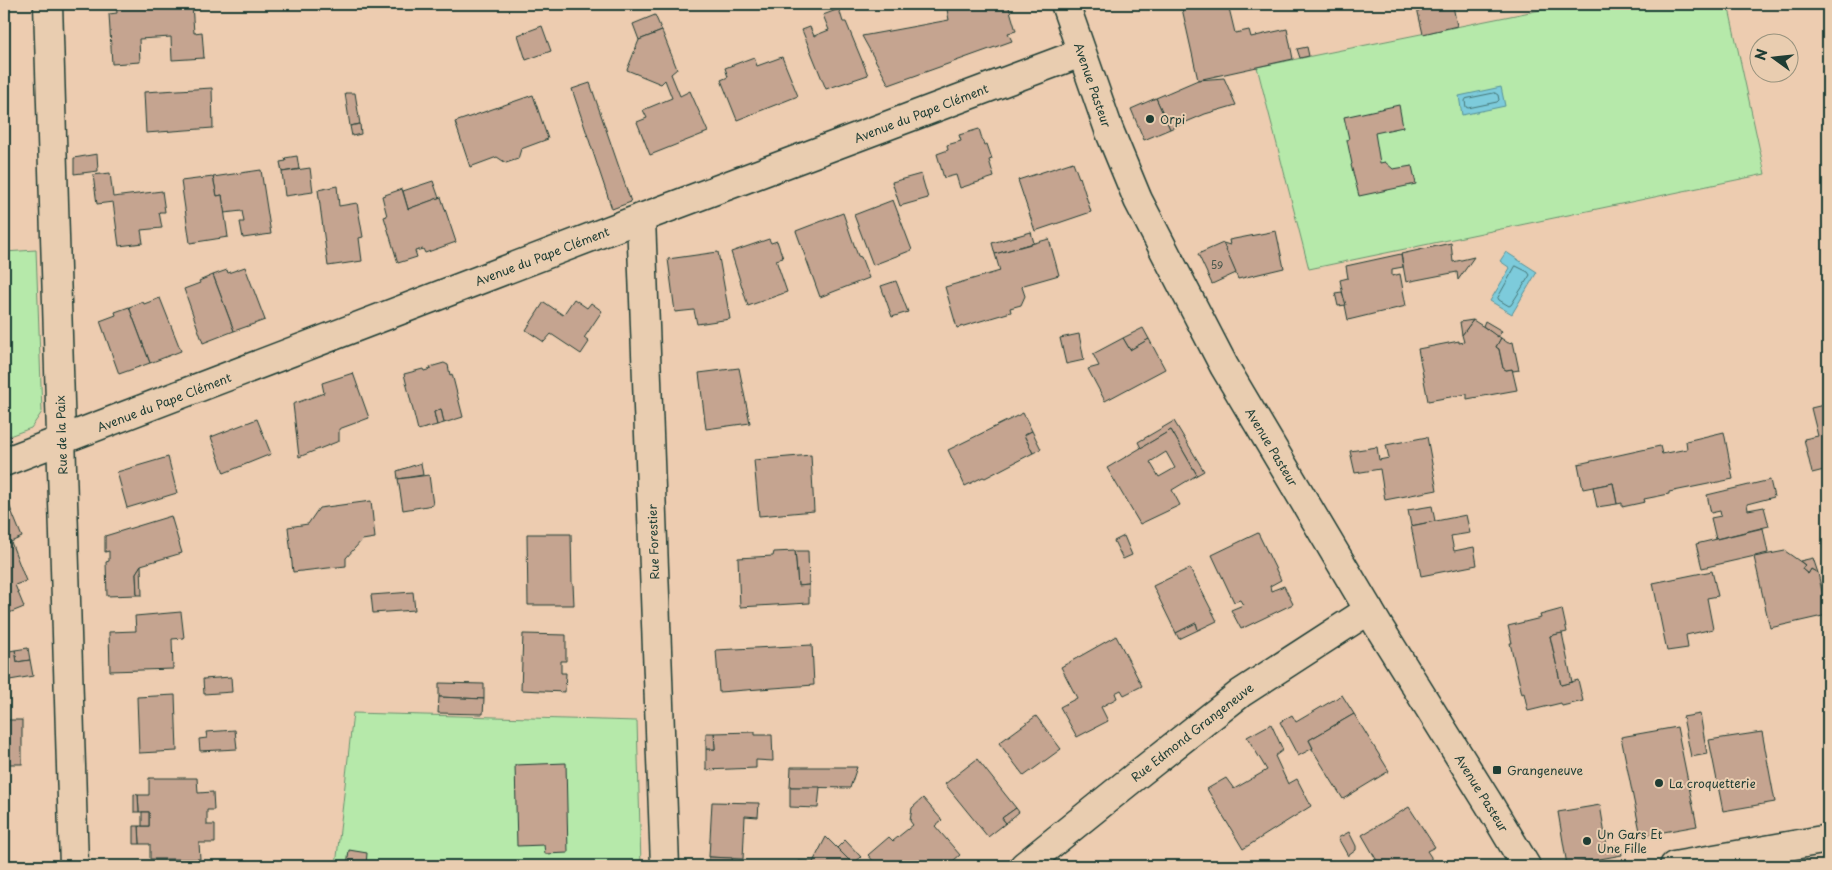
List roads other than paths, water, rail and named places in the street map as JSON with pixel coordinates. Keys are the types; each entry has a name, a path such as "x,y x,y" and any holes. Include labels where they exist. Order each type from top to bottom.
{"street":[{"name":"Rue de la Paix","path":"48,4 74,866"},
{"name":"Avenue Pasteur","path":"1065,4 1109,130 1138,200 1224,366 1369,610 1486,797 1526,866"},
{"name":"Avenue du Pape Clément","path":"4,462 641,218 1081,53"},
{"name":"Rue Forestier","path":"641,218 665,866"},
{"name":"Rue Edmond Grangeneuve","path":"1024,866 1241,693 1369,610"},
{"path":"1674,866 1828,839"}],"water":[{"path":"1501,87 1505,106 1462,115 1459,96"},
{"path":"1506,252 1537,272 1512,314 1490,301 1510,268 1500,261"}],"place":[{"name":"Orpi","path":"1150,119"},
{"name":"Grangeneuve","path":"1497,770"},
{"name":"La croquetterie","path":"1659,783"},
{"name":"Un Gars Et Une Fille","path":"1587,841"}]}
